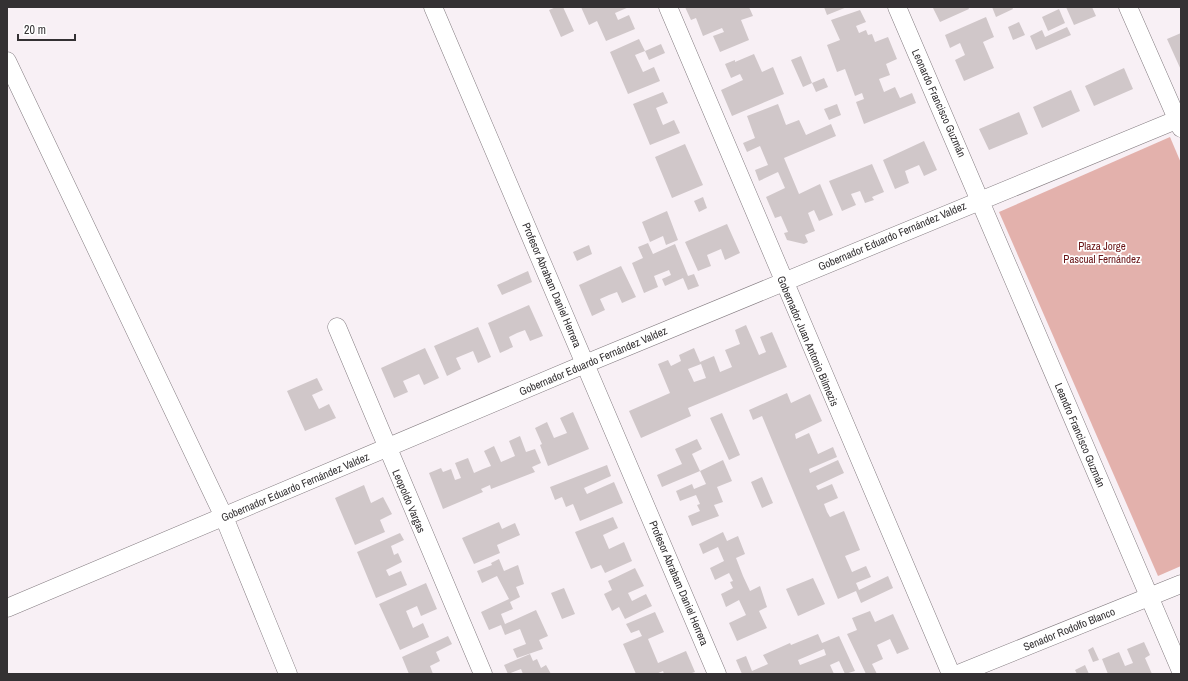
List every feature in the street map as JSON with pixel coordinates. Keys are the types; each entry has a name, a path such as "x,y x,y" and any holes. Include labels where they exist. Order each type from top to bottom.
{"street":[{"name":"Profesor Abraham Daniel Herrera","path":"433,7 717,674"},
{"name":"Gobernador Juan Antonio Bilmezis","path":"668,7 783,282 951,674"},
{"name":"Leonardo Francisco Guzmán","path":"897,7 981,199"},
{"path":"1128,7 1180,122"},
{"path":"7,61 224,517 288,674"},
{"name":"Gobernador Eduardo Fernández Valdez","path":"7,608 981,199 1180,122"},
{"name":"Leandro Francisco Guzmán","path":"981,199 1181,671"},
{"name":"Leopoldo Vargas","path":"337,327 483,674"},
{"name":"Senador Rodolfo Blanco","path":"958,674 1181,584"}],"green space":[{"name":"Plaza Jorge Pascual Fernández","path":"1170,137 1181,163 1181,566 1158,576 999,212"}],"building":[{"path":"556,7 563,7 574,31 561,37 549,10"},
{"path":"581,7 629,7 615,13 618,20 629,15 635,29 606,41 597,21 589,25"},
{"path":"685,7 749,7 753,16 741,20 749,40 720,52 713,36 724,32 722,28 703,36 696,18 691,20"},
{"path":"824,7 847,7 827,15"},
{"path":"968,7 969,9 940,22 933,8"},
{"path":"992,7 1012,7 1013,9 996,17"},
{"path":"1066,7 1092,7 1096,16 1074,25"},
{"path":"1059,9 1065,23 1048,31 1042,17"},
{"path":"860,10 866,22 856,26 859,33 866,30 868,35 872,34 875,42 888,37 897,59 886,64 890,75 879,79 884,92 895,87 900,98 912,93 916,103 864,124 856,102 864,99 862,93 855,96 845,69 837,72 827,45 840,40 831,20"},
{"path":"986,17 994,37 983,42 994,68 964,81 955,60 965,55 960,43 950,48 945,35"},
{"path":"1019,22 1025,35 1013,40 1008,27"},
{"path":"1067,27 1071,35 1036,50 1030,36 1042,30 1045,37"},
{"path":"1181,33 1181,70 1167,39"},
{"path":"639,39 645,51 635,55 643,72 654,67 660,81 628,94 610,52"},
{"path":"661,44 665,53 649,60 645,51"},
{"path":"754,54 762,72 773,67 784,94 732,116 721,90 743,80 740,74 731,78 725,64 735,60 735,62"},
{"path":"801,56 812,83 803,87 791,60"},
{"path":"1124,68 1133,89 1094,106 1085,86"},
{"path":"824,78 828,87 816,92 812,83"},
{"path":"1071,90 1080,111 1042,128 1033,107"},
{"path":"663,92 668,103 656,108 663,125 674,120 680,133 650,145 633,104"},
{"path":"778,104 786,125 799,120 806,135 831,124 836,136 784,158 799,194 820,184 833,215 819,221 814,210 808,213 815,231 805,235 808,242 804,244 787,240 784,233 788,232 781,216 775,218 766,197 785,188 778,172 759,181 755,170 768,165 760,146 747,152 743,143 755,138 747,116"},
{"path":"837,104 841,115 829,120 824,109"},
{"path":"1019,112 1028,134 989,150 979,129"},
{"path":"924,141 937,170 924,176 919,165 905,171 909,183 895,189 883,160"},
{"path":"685,144 703,185 672,198 655,157"},
{"path":"872,164 884,192 872,197 874,200 865,203 860,191 851,194 856,205 842,211 829,181"},
{"path":"703,197 707,208 699,212 694,201"},
{"path":"667,211 678,240 666,245 663,236 650,242 642,222"},
{"path":"727,224 740,253 725,260 721,249 707,255 711,266 698,271 685,242"},
{"path":"648,243 653,254 675,244 688,276 694,274 699,286 688,290 683,278 665,286 662,279 671,275 669,270 654,276 658,287 644,293 632,263 643,258 638,247"},
{"path":"589,245 592,254 577,261 573,252"},
{"path":"621,266 636,297 622,303 617,292 609,295 600,299 605,310 592,316 579,285"},
{"path":"528,271 532,282 502,295 497,285"},
{"path":"529,305 543,336 530,341 525,330 517,333 509,337 513,347 500,353 488,323"},
{"path":"746,325 759,355 766,352 760,337 772,332 787,367 688,408 691,416 641,438 629,411 670,393 658,364 668,360 671,366 681,361 679,355 694,348 700,362 714,356 720,372 732,367 725,350 740,344 735,330","holes":["701,364 706,378 694,382 688,369"]},
{"path":"478,327 491,357 478,363 473,351 456,358 461,369 447,376 434,346"},
{"path":"425,348 439,378 424,385 419,374 403,381 408,392 394,398 381,368"},
{"path":"317,378 323,390 312,395 319,409 329,404 336,418 305,431 287,391"},
{"path":"787,393 791,403 810,394 822,421 795,434 796,439 809,433 818,454 833,447 837,457 809,469 810,473 838,460 844,473 816,486 818,490 832,484 838,498 824,504 830,517 844,511 860,550 845,556 852,572 866,566 871,577 856,583 859,590 888,576 893,588 861,603 856,591 838,599 762,416 753,420 749,410"},
{"path":"573,412 589,449 548,466 540,445 542,444 535,428 547,422 554,438 567,433 560,418"},
{"path":"722,413 740,455 729,460 710,418"},
{"path":"520,436 526,452 535,449 541,463 532,467 535,472 491,489 490,485 481,489 483,492 443,509 429,473 441,468 443,472 451,469 455,480 461,478 455,463 468,458 474,473 491,466 484,451 494,446 501,462 515,456 509,441"},
{"path":"697,439 702,449 692,454 700,471 662,487 657,475 682,464 675,449"},
{"path":"723,460 732,481 717,487 723,502 714,505 719,516 692,526 688,516 700,511 697,505 700,504 696,495 680,501 676,491 692,484 694,489 706,484 700,471"},
{"path":"607,465 611,476 584,488 587,494 614,482 623,503 580,521 573,504 566,507 562,497 555,500 550,487"},
{"path":"762,477 773,503 762,508 751,482"},
{"path":"364,485 371,503 383,497 392,514 380,520 385,532 355,545 335,498"},
{"path":"613,517 618,528 603,535 609,549 624,542 632,561 605,573 601,565 591,569 575,532"},
{"path":"499,522 502,529 515,523 520,535 497,545 500,553 474,564 462,538"},
{"path":"723,532 727,541 738,536 745,554 736,558 743,576 750,591 760,586 767,607 759,611 767,628 737,641 729,623 746,615 739,600 726,607 721,594 733,588 730,582 733,581 729,573 715,580 710,568 724,561 718,547 703,554 699,544"},
{"path":"400,533 404,540 391,546 394,555 398,553 402,562 386,570 389,576 401,571 407,585 376,598 357,552"},
{"path":"499,559 504,571 518,565 524,584 516,587 520,597 510,602 513,609 501,614 505,624 536,610 548,636 539,640 543,649 517,658 513,649 526,644 520,629 505,635 501,625 489,630 481,612 509,599 497,576 482,583 477,571 492,565 491,563"},
{"path":"635,568 644,586 628,593 632,601 646,594 652,606 625,619 619,607 612,611 604,594 612,590 608,581"},
{"path":"813,578 825,604 798,616 786,589"},
{"path":"426,583 437,609 421,616 417,606 406,611 413,628 423,623 429,637 400,650 379,604"},
{"path":"564,588 575,614 562,619 551,593"},
{"path":"870,611 875,622 893,614 909,649 897,654 890,639 877,645 883,659 872,664 877,674 866,674 847,634 857,630 852,618"},
{"path":"655,612 664,632 648,639 658,663 686,651 695,672 689,674 664,674 663,671 656,674 636,674 623,644 642,636 639,630 631,633 626,624"},
{"path":"818,634 822,643 839,636 855,671 845,674 839,661 830,665 834,674 742,674 736,660 746,656 752,671 768,664 763,655 790,643 791,645","holes":["824,649 826,655 800,665 798,660"]},
{"path":"448,636 452,644 436,652 440,661 430,666 433,674 409,674 402,657"},
{"path":"1144,642 1150,655 1145,658 1152,674 1108,674 1102,659 1119,652 1125,666 1133,663 1127,649"},
{"path":"1093,647 1099,660 1093,662 1088,650"},
{"path":"530,654 533,661 537,659 541,668 546,665 551,674 523,674 521,669 508,674 504,665"},
{"path":"1085,665 1089,674 1077,674 1075,670"}]}
